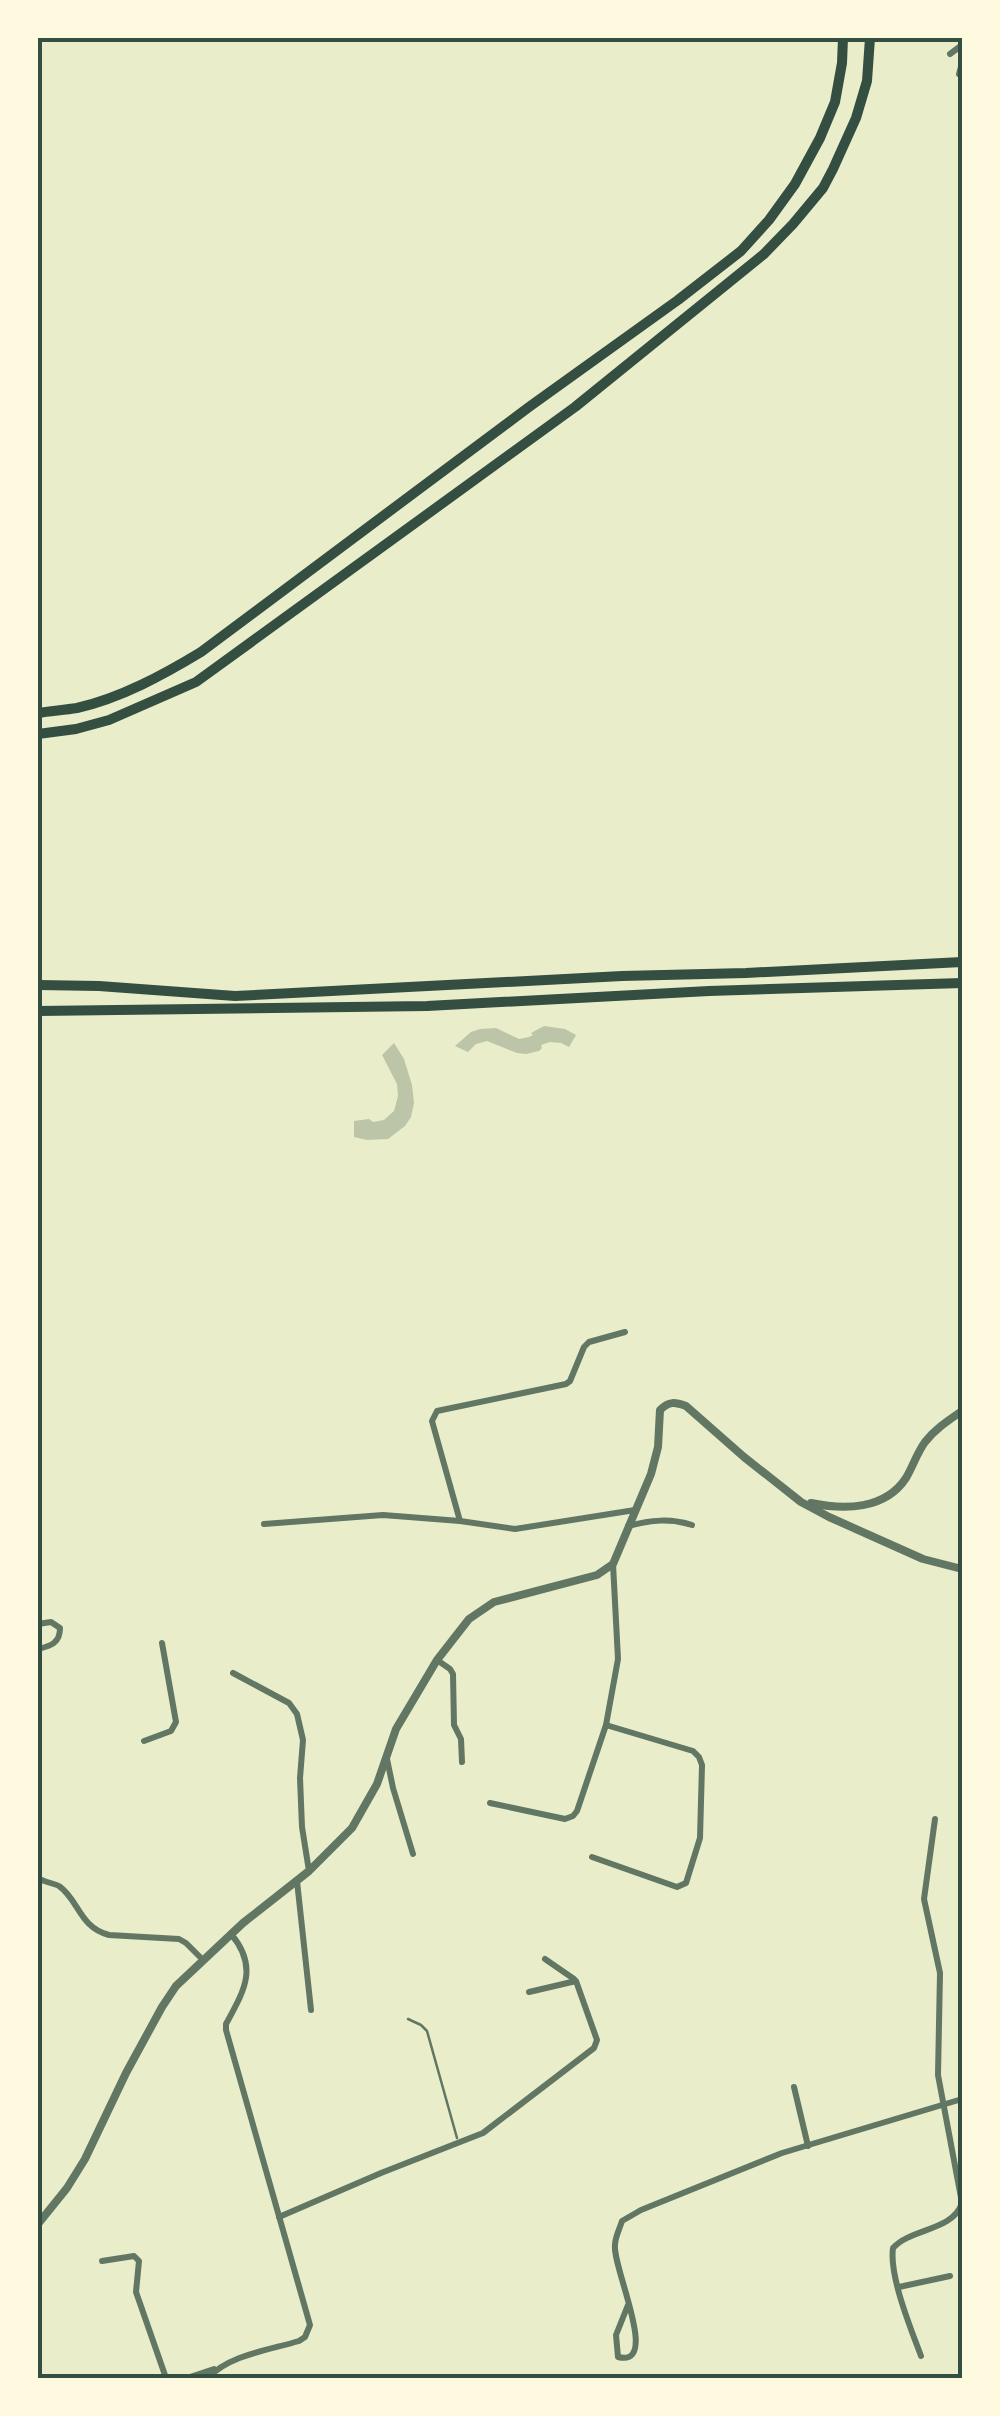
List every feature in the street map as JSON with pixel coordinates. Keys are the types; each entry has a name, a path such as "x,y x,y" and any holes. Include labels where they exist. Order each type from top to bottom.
{"highway":[{"path":"38,713 79,708 164,675 201,652 741,251 796,184 820,138 835,102 843,38"},
{"path":"38,734 110,720 196,682 575,407 764,254 823,188 856,118 867,81 870,38"},
{"path":"446,470 463,490"},
{"path":"38,985 235,996 962,962"},
{"path":"38,1011 426,1006 962,983"}],"street":[{"path":"950,54 962,45"},
{"path":"959,74 962,62"},
{"path":"460,1521 432,1421 437,1411 566,1384 584,1346 625,1332"},
{"path":"490,1803 565,1819 577,1810 606,1725 618,1659 613,1564 651,1474 658,1447 660,1410 666,1404 686,1406 801,1502 828,1518 923,1559 962,1569"},
{"path":"801,1502 832,1508 872,1504 888,1496 906,1477 926,1442 962,1412"},
{"path":"264,1524 382,1515 515,1529 635,1510"},
{"path":"628,1526 660,1519 692,1525"},
{"path":"38,2224 85,2159 126,2073 176,1986 231,1934 309,1871 352,1828 377,1784 396,1729 437,1660 468,1620 494,1602 597,1574 613,1564"},
{"path":"38,1624 51,1622 60,1628 55,1644 38,1649"},
{"path":"144,1741 166,1734 176,1722 162,1643"},
{"path":"437,1660 453,1674 454,1725 461,1739 462,1762"},
{"path":"233,1673 288,1703 297,1714 303,1740 302,1827 309,1871"},
{"path":"592,1857 677,1887 686,1883 700,1838 700,1757 606,1725"},
{"path":"387,1756 413,1854"},
{"path":"921,2356 891,2262 893,2248 909,2235 950,2219 962,2203 938,2075 940,1973 924,1899 936,1819"},
{"path":"297,1881 311,2010"},
{"path":"38,1882 58,1886 98,1932 178,1940 203,1960"},
{"path":"187,2378 299,2340 310,2324 226,2030 246,1980 243,1952 231,1934"},
{"path":"279,2217 483,2133 594,2048 597,2040 575,1980 544,1958"},
{"path":"529,1992 575,1980"},
{"path":"794,2086 808,2146"},
{"path":"628,2305 616,2335 618,2357 625,2360 636,2352 638,2341 614,2244 622,2221 782,2153 962,2099"},
{"path":"102,2261 134,2256 139,2261 136,2292 166,2378"},
{"path":"898,2286 950,2276"},
{"path":"208,2378 217,2368"}],"lane":[{"path":"408,2019 427,2031 459,2144"}],"building":[{"path":"544,1026 576,1035 569,1047 550,1042 541,1045 539,1051 526,1054 487,1041 468,1052 455,1046 480,1029 496,1028 519,1039"},
{"path":"394,1043 412,1085 411,1117 388,1139 354,1137 354,1121 384,1120 394,1111 397,1084 382,1055"}]}
